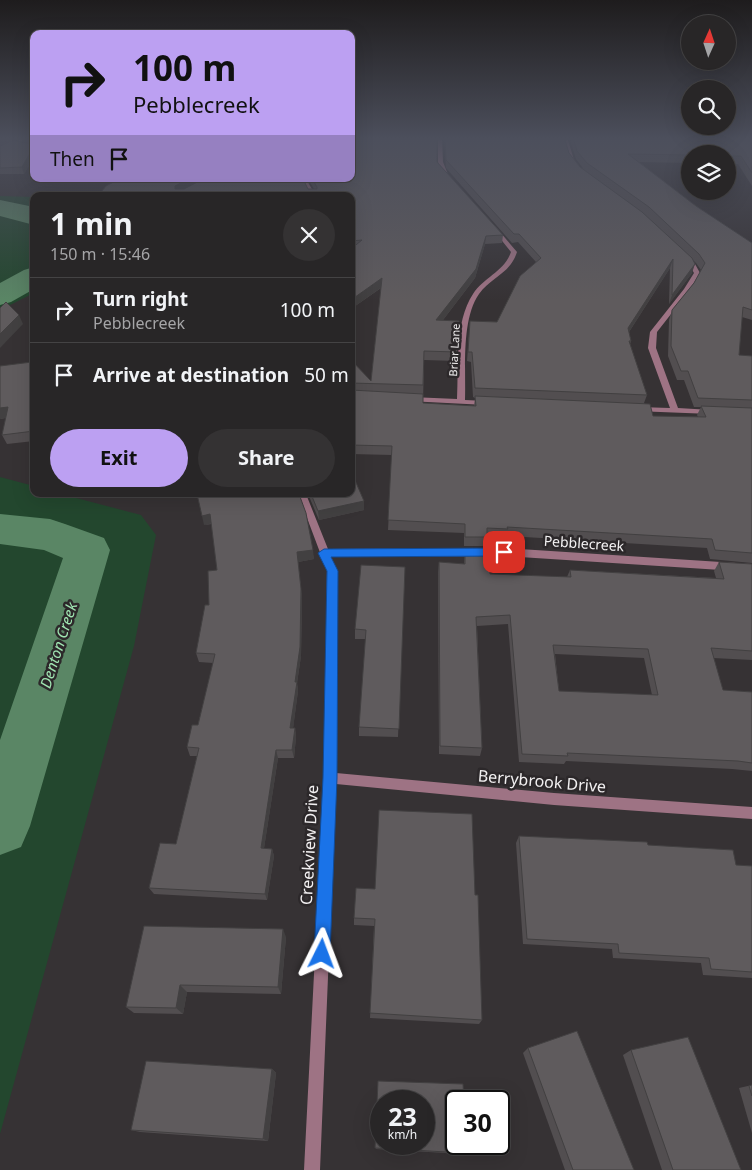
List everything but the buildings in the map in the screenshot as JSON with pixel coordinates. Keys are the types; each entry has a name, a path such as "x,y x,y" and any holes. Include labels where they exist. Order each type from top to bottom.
{"street":[{"name":"Briar Lane","path":"461,402 465,318 476,294 509,265 514,252 492,224"},
{"path":"675,410 652,348 654,332 687,290 697,273 693,265 679,252"},
{"path":"404,398 490,403"},
{"path":"626,408 723,413"},
{"name":"Creekview Drive","path":"303,497 332,571 330,778 312,1170"},
{"name":"Pebblecreek","path":"324,553 504,552 752,568"},
{"name":"Berrybrook Drive","path":"330,778 554,799 752,813"}],"green space":[{"path":"0,196 30,197 30,295 0,310"},
{"path":"0,477 30,485 30,497 72,497 141,515 156,535 134,646 0,1134"}],"waterway":[{"name":"Denton Creek","path":"0,208 30,215"},
{"name":"Denton Creek","path":"0,296 30,278"},
{"name":"Denton Creek","path":"0,529 50,535 88,550 0,826"}],"route":[{"path":"322,954 330,778 332,571 324,553 504,552"}]}
